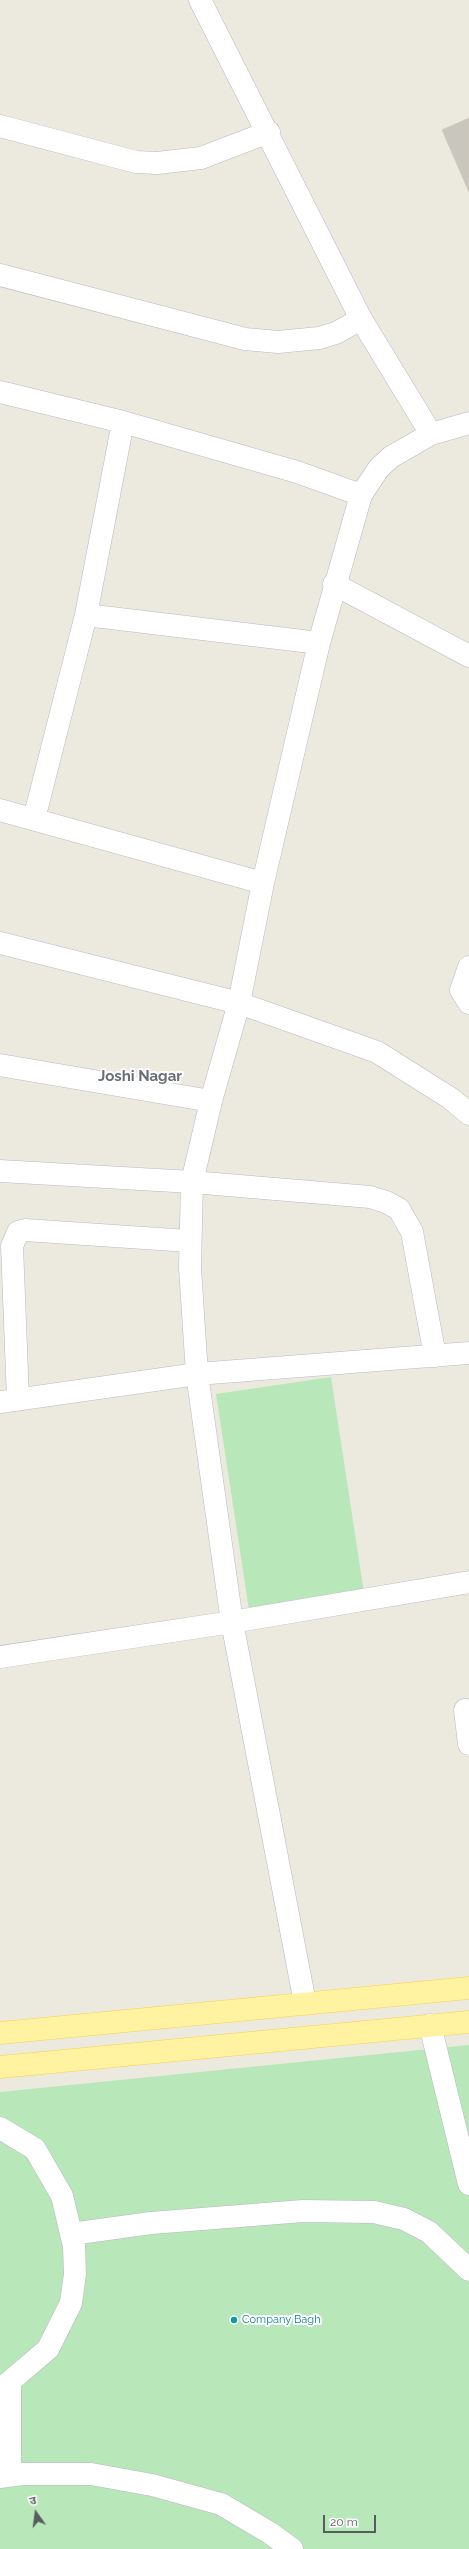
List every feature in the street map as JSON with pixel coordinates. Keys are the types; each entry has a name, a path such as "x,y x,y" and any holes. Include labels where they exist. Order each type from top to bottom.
{"main road":[{"path":"0,2033 469,1988"},
{"path":"0,2067 469,2022"}],"street":[{"path":"200,0 269,132 361,319 431,434"},
{"path":"0,126 136,162 157,163 201,158 269,132"},
{"path":"0,275 245,339 278,342 319,338 336,334 361,319"},
{"path":"0,392 123,422 297,472 361,495"},
{"path":"34,819 86,615 123,422"},
{"path":"306,2003 232,1622 197,1374 190,1241 192,1182 211,1101 239,1003 263,883 318,643 361,495 379,468 391,457 431,434 469,423"},
{"path":"334,584 469,656"},
{"path":"86,615 318,643"},
{"path":"0,810 263,883"},
{"path":"0,943 239,1003 377,1052 450,1098 469,1114"},
{"path":"469,967 461,990 469,1003"},
{"path":"0,1065 211,1101"},
{"path":"0,1171 192,1182 370,1197 399,1209 412,1232 435,1356"},
{"path":"190,1241 25,1230 18,1232 12,1246 9,1400 197,1374 469,1353"},
{"path":"0,1657 232,1622 469,1582"},
{"path":"465,1710 469,1744"},
{"path":"430,2025 469,2184"},
{"path":"0,2128 35,2149 62,2196 74,2246 75,2274 71,2303 48,2349 5,2386 5,2476 91,2474 152,2485 221,2504 270,2533 292,2549"},
{"path":"71,2234 151,2223 295,2212 374,2212 404,2219 429,2232 469,2270"}],"green space":[{"path":"331,1377 364,1593 249,1610 216,1394"},
{"name":"Company Bagh","path":"469,2045 469,2549 0,2549 0,2092"}],"building":[{"path":"469,118 469,192 442,130"}],"place":[{"name":"Company Bagh","path":"234,2320"}],"district":[{"name":"Joshi Nagar","path":"140,1076"}]}
